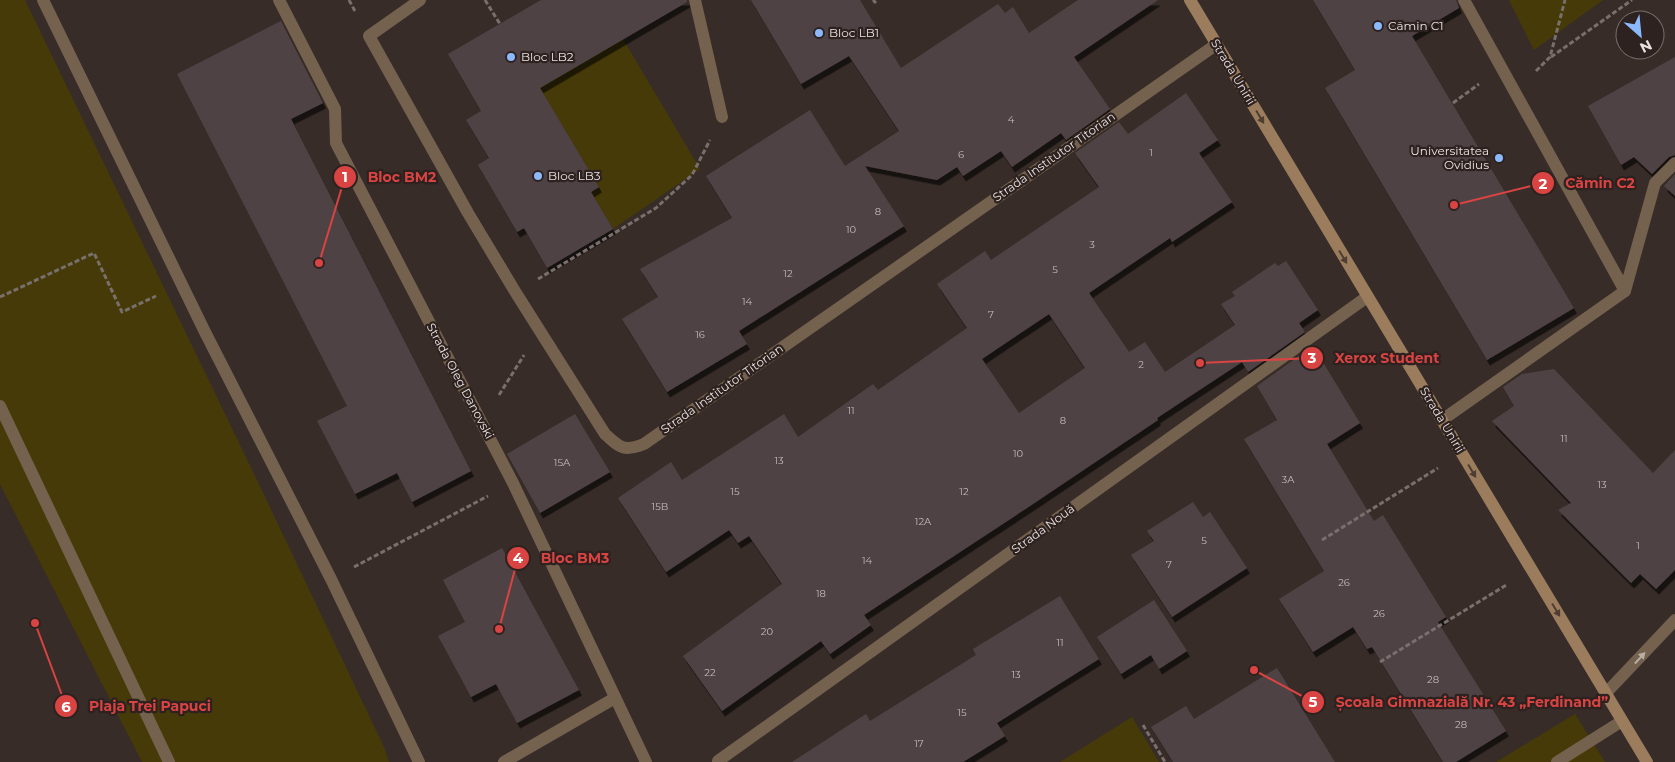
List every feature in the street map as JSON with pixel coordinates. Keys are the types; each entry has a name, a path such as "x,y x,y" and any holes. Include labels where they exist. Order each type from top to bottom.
{"street":[{"path":"43,0 205,332 331,579 419,762"},
{"name":"Strada Oleg Danovski","path":"279,0 335,109 336,144 513,483 646,762"},
{"name":"Strada Institutor Titorian","path":"420,0 369,36 468,213 605,434 617,445 631,449 644,444 1216,44"},
{"path":"696,0 722,117"},
{"name":"Strada Unirii","path":"1190,0 1647,762"},
{"path":"1464,0 1625,292"},
{"path":"1442,420 1625,292 1655,183 1675,163"},
{"name":"Strada Nouă","path":"718,761 1367,297"},
{"path":"0,406 169,762"},
{"path":"1606,693 1675,620"},
{"path":"504,762 615,698"},
{"path":"1557,762 1622,721"}],"path":[{"path":"484,0 500,24"},
{"path":"1550,57 1565,0"},
{"path":"1515,92 1550,57 1632,0"},
{"path":"516,293 656,208 692,175 722,117"},
{"path":"0,297 94,253 122,312 182,284"},
{"path":"482,423 540,329"},
{"path":"1322,540 1462,453"},
{"path":"331,579 513,483"},
{"path":"1380,662 1532,569"},
{"path":"1143,725 1165,762"}],"shaded area":[{"path":"0,0 25,0 257,480 384,747 389,762 142,762 0,484"},
{"path":"1509,0 1603,0 1534,50"},
{"path":"623,39 700,169 613,229 591,192 599,187 555,114 526,84"},
{"path":"1575,714 1605,762 1496,762"},
{"path":"1132,717 1159,762 1060,762"}],"building":[{"path":"541,0 687,0 687,2 540,88 599,187 591,192 613,229 547,268 524,228 517,232 478,165 489,158 466,120 481,111 448,54"},
{"path":"751,0 860,0 901,68 998,4 1005,13 1013,7 1029,33 1078,0 1158,0 1074,57 1110,109 1066,140 1061,133 1012,167 1001,151 963,176 957,167 937,180 865,166 904,226 739,331 747,344 667,392 622,319 658,297 640,269 732,218 706,176 810,110 845,166 899,131 849,56 801,84"},
{"path":"1313,0 1456,0 1459,8 1412,36 1574,308 1487,360 1325,88 1355,70"},
{"path":"281,21 323,103 291,119 471,471 412,502 397,473 355,494 317,421 347,406 177,74"},
{"path":"1675,57 1675,155 1669,157 1652,174 1634,157 1621,165 1588,106"},
{"path":"1186,93 1218,140 1199,153 1232,202 1172,242 1170,238 1089,293 1129,352 1145,342 1165,372 1235,325 1221,304 1235,296 1232,292 1275,263 1278,266 1286,261 1318,310 1299,323 1305,332 1248,372 1242,362 1030,506 864,615 871,625 830,654 821,641 722,711 683,656 782,584 749,536 738,543 729,530 666,572 618,498 671,462 682,480 784,414 798,437 873,384 878,390 967,328 937,284 985,251 991,260 1099,187 1075,153 1119,122 1128,134","holes":["1049,314 1085,368 1019,413 982,359"]},
{"path":"1675,174 1675,196 1664,186"},
{"path":"1313,346 1360,423 1327,444 1374,521 1383,515 1446,617 1438,622 1506,731 1456,762 1443,762 1372,647 1367,649 1353,627 1313,652 1279,599 1324,571 1244,439 1277,420 1257,386"},
{"path":"1554,369 1653,473 1675,450 1675,570 1656,589 1640,574 1631,583 1558,510 1571,503 1492,421 1514,406 1503,387 1522,374"},
{"path":"575,414 610,472 540,513 507,454"},
{"path":"1193,502 1203,517 1210,512 1247,568 1172,617 1131,555 1154,541 1147,531"},
{"path":"502,548 579,690 517,723 496,684 471,697 438,636 465,622 443,580"},
{"path":"1060,596 1099,659 997,723 1005,736 963,762 792,762 866,714 870,721 976,655 973,649"},
{"path":"1154,600 1187,651 1159,669 1151,655 1121,674 1097,637"},
{"path":"1277,668 1335,762 1173,762 1151,727 1186,706 1194,719"}],"place":[{"name":"Cămin C1","path":"1378,26"},
{"name":"Bloc LB1","path":"819,33"},
{"name":"Bloc LB2","path":"511,57"},
{"name":"Universitatea Ovidius","path":"1499,158"},
{"name":"Bloc LB3","path":"538,176"},
{"name":"Cămin C2","path":"1454,205"},
{"name":"Bloc BM2","path":"319,263"},
{"name":"Xerox Student","path":"1200,363"},
{"name":"Plaja Trei Papuci","path":"35,623"},
{"name":"Bloc BM3","path":"499,629"},
{"name":"Școala Gimnazială Nr. 43 „Ferdinand”","path":"1254,670"}]}
